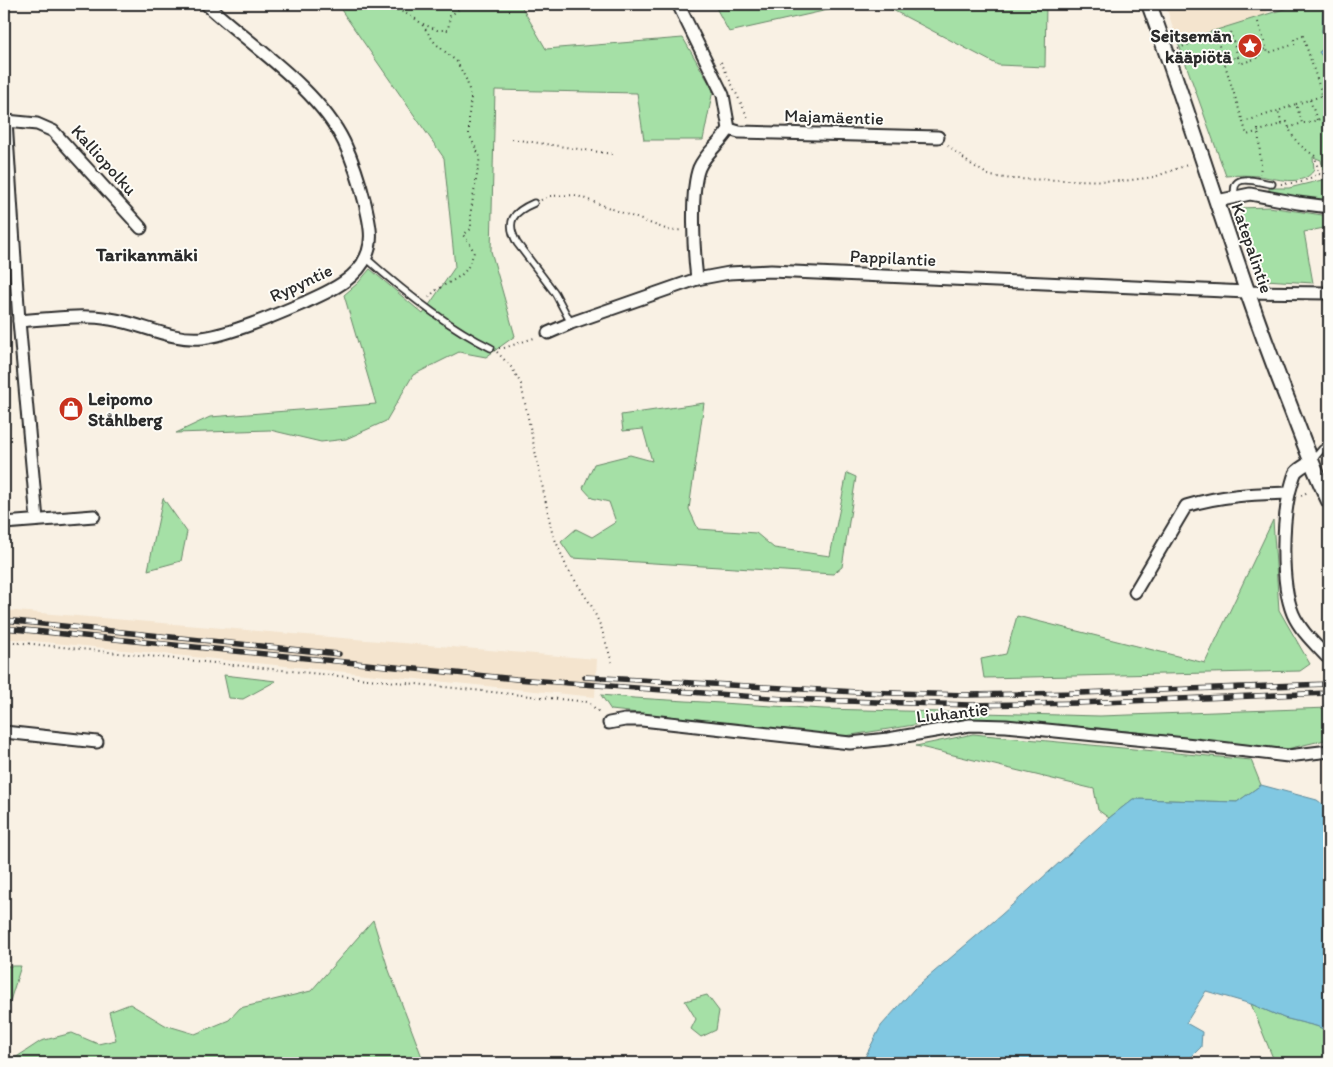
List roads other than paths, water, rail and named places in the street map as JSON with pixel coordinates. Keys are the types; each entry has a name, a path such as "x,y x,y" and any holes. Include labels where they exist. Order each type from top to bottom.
{"street":[{"path":"206,4 265,53 306,92 326,115 344,142 362,193 370,229 370,245 366,258"},
{"path":"678,4 722,95 729,129 719,144 711,150 699,169 696,183 694,255 697,279"},
{"name":"Katepalintie","path":"1149,4 1247,292 1321,485 1329,500"},
{"path":"5,119 19,321 37,520"},
{"name":"Kalliopolku","path":"5,119 37,124 54,131 141,228"},
{"name":"Majamäentie","path":"729,129 739,132 938,138"},
{"path":"1217,201 1242,194 1329,207"},
{"name":"Rypyntie","path":"19,321 83,317 110,319 176,337 202,338 227,332 285,311 334,289 351,276 366,258"},
{"name":"Pappilantie","path":"548,333 571,323 697,279 729,273 771,271 1247,292 1329,293"},
{"path":"1312,461 1296,472 1288,498 1284,567 1287,594 1293,614 1307,636 1329,657"},
{"path":"1136,592 1186,506 1209,499 1233,495 1288,498"},
{"path":"4,523 94,516"},
{"name":"Liuhantie","path":"609,723 625,720 642,720 850,744 888,740 970,725 1006,726 1288,756 1329,751"},
{"path":"4,732 97,742"}],"lane":[{"path":"1235,196 1234,189 1236,183 1242,180 1272,184"},
{"path":"534,203 521,209 514,215 511,221 513,235 521,249 555,293 571,323"},
{"path":"366,258 424,305 491,348"},
{"path":"1312,461 1322,450 1329,446"}],"water":[{"path":"1326,4 1329,4 1329,58 1323,57 1319,52 1327,47 1328,38 1322,33 1323,13"},
{"path":"1261,785 1317,800 1329,809 1329,1031 1284,1018 1251,1004 1206,991 1186,1023 1202,1032 1201,1047 1185,1063 862,1063 881,1026 914,989 1133,799 1237,802"}],"railway":[{"path":"4,620 339,654"},
{"path":"4,628 516,679 784,699 970,705 1078,703 1329,693"},
{"path":"585,677 857,692 968,695 1329,684"}],"place":[{"name":"Seitsemän kääpiötä","path":"1250,46"},
{"name":"Leipomo Ståhlberg","path":"71,409"}],"district":[{"name":"Tarikanmäki","path":"147,254"}]}
